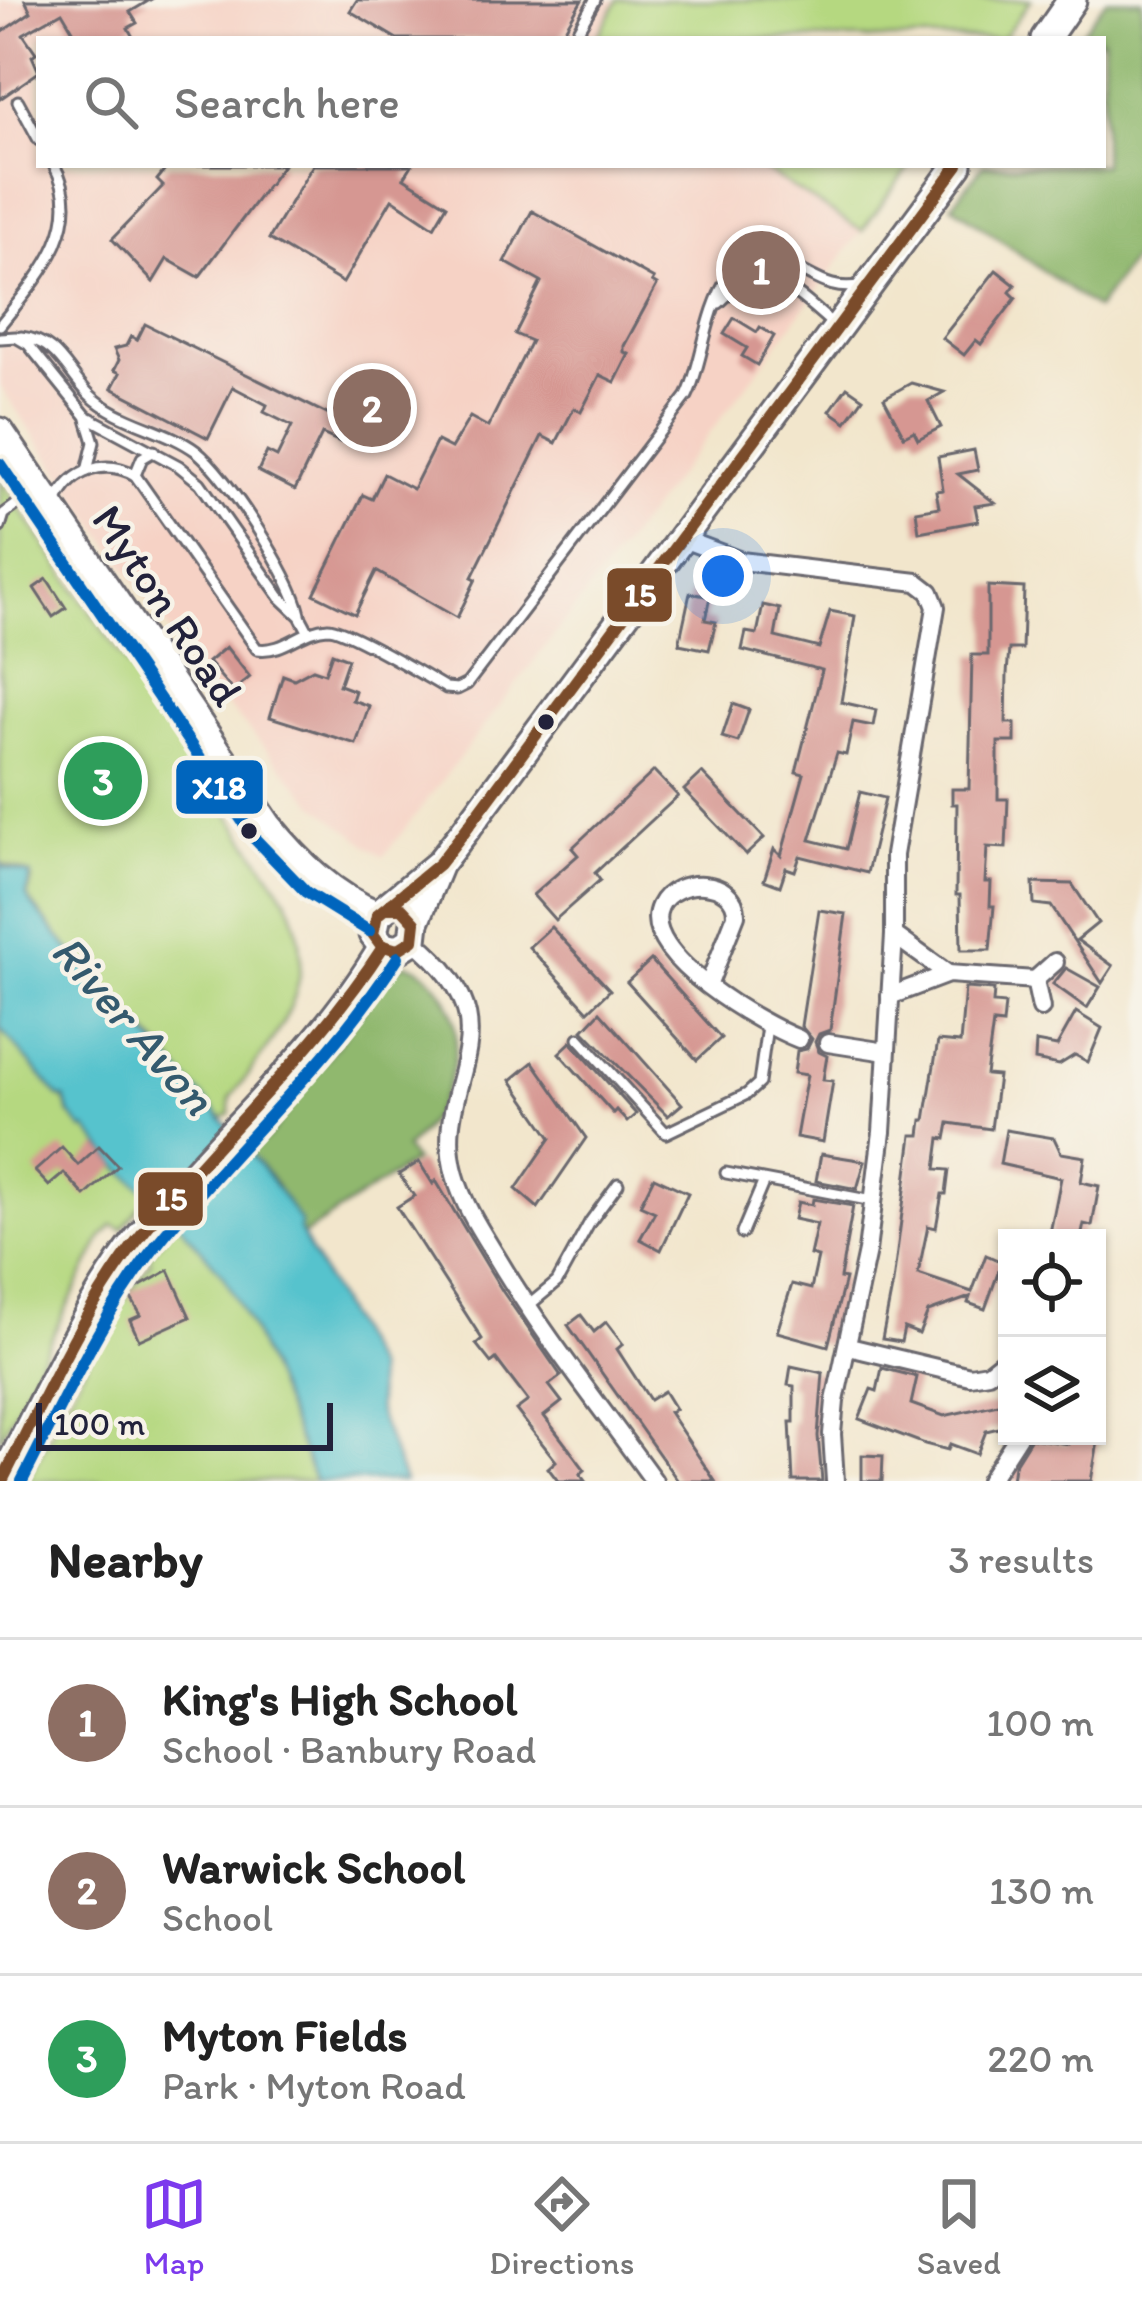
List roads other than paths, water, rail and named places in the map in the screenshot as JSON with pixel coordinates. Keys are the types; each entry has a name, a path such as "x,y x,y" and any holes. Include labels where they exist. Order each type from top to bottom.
{"main road":[{"path":"1047,36 1072,0"},
{"path":"439,864 414,931 397,950 383,947 374,934 383,912 439,864 956,168"},
{"name":"Myton Road","path":"0,432 268,826 330,889 383,912"},
{"path":"383,912 402,908 414,931"},
{"path":"2,1481 99,1302 141,1236 346,1004 383,947"}],"street":[{"path":"683,538 741,561 917,582 934,598 937,616 894,855 894,935 873,1201 833,1418 835,1481"},
{"path":"708,986 736,915 730,893 716,886 679,890 659,908 659,926 676,957 723,1000 799,1039"},
{"path":"414,931 448,975 469,1022 468,1055 450,1132 453,1170 470,1212 528,1306 654,1481"},
{"path":"894,935 948,974"},
{"path":"890,996 948,974 1035,980 1055,962"},
{"path":"1035,980 1041,1008"},
{"path":"828,1043 886,1052"},
{"path":"848,1347 970,1376 988,1373 998,1365"},
{"path":"989,1481 1012,1445"}],"lane":[{"path":"575,36 595,0"},
{"path":"18,101 36,134"},
{"path":"0,325 45,265 61,233 67,199 55,168"},
{"path":"0,527 2,514 46,501 87,471 112,465 135,475 257,649 273,650 308,631 332,627 446,688 457,689 466,684 687,396 704,332 731,273 761,258 779,260 838,288 872,282"},
{"path":"717,304 742,283 766,279 805,300 838,329"},
{"path":"16,337 40,355 86,416 94,442 87,471"},
{"path":"0,338 28,338 53,349 91,396 195,451 283,568 308,631"},
{"path":"86,416 154,451 200,483 280,597 300,616"},
{"path":"135,475 138,462 154,451"},
{"path":"579,1038 666,1133 747,1094 759,1083 767,1026"},
{"path":"726,1173 873,1201"},
{"path":"742,1233 763,1183"},
{"path":"528,1306 557,1282 590,1222 618,1184"}],"water":[{"name":"River Avon","path":"0,862 31,875 26,894 30,902 238,1138 301,1223 299,1230 375,1370 378,1413 404,1481 315,1481 251,1327 224,1276 176,1220 83,1130 65,1098 60,1098 0,1028"}],"place":[{"name":"King's High School","path":"761,270"},
{"name":"Warwick School","path":"372,408"},
{"name":"Myton Fields","path":"103,781"}]}
